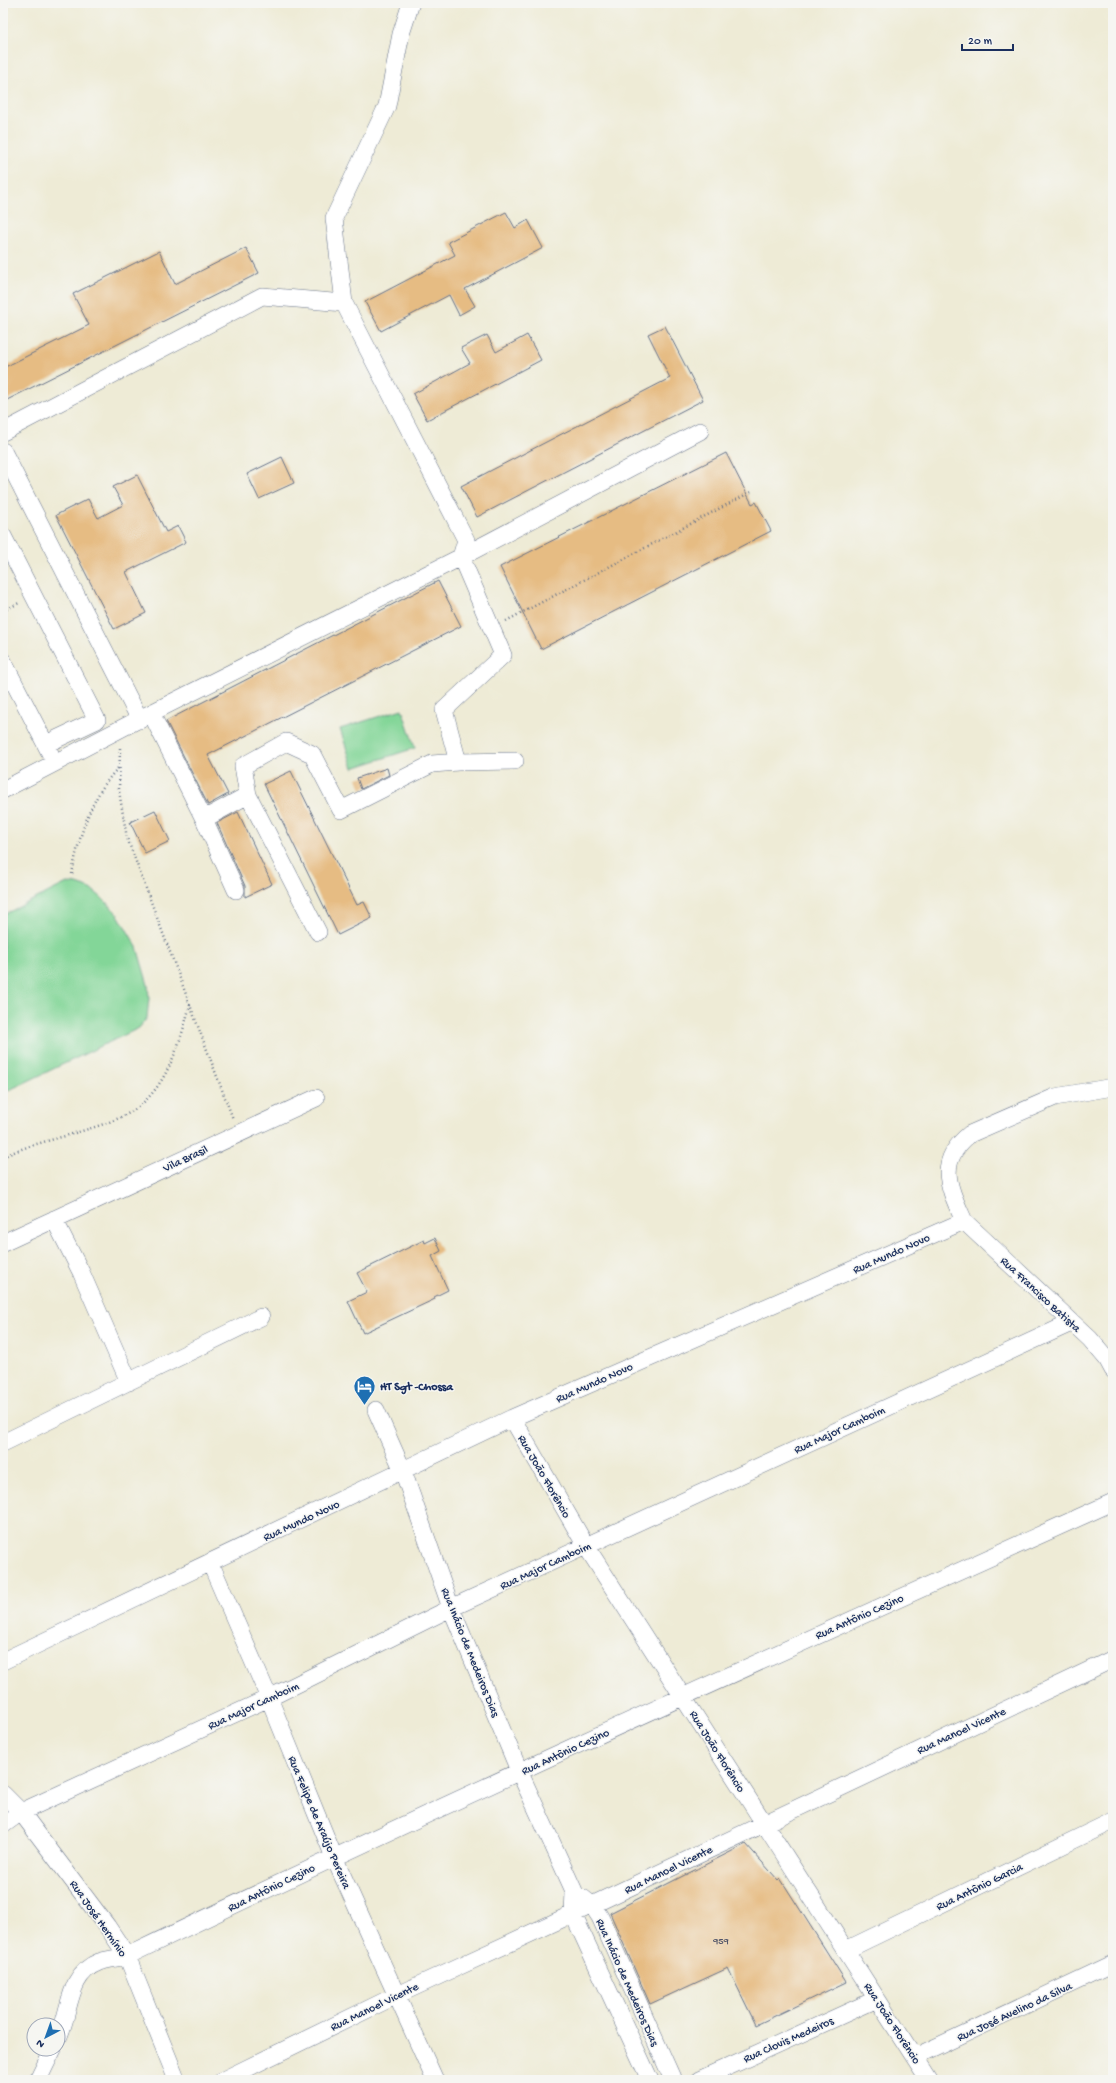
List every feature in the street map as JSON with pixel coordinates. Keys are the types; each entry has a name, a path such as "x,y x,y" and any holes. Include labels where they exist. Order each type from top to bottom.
{"street":[{"path":"412,3 401,34 387,106 334,218 344,303 466,540 461,557 503,655 444,710 458,762"},
{"path":"3,432 262,296 344,303"},
{"path":"5,785 56,764 146,716 461,557 700,431"},
{"path":"3,451 146,716 204,819 236,890"},
{"path":"3,536 97,720 46,744"},
{"path":"3,661 56,764"},
{"path":"318,932 248,795 243,766 286,742 312,754 341,810 432,764 515,761"},
{"path":"204,819 248,795"},
{"path":"964,1221 949,1186 947,1175 953,1153 960,1142 970,1134 1055,1097 1113,1087"},
{"name":"Vila Brasil","path":"3,1243 316,1098"},
{"path":"54,1219 81,1272 129,1382"},
{"name":"Rua Francisco Batista","path":"964,1221 1071,1323 1090,1339 1107,1359 1113,1370"},
{"name":"Rua Mundo Novo","path":"3,1661 403,1472 512,1418 964,1221"},
{"path":"3,1444 261,1317"},
{"name":"Rua Major Camboim","path":"3,1825 21,1812 269,1698 451,1608 1071,1323"},
{"name":"Rua Inácio de Medeiros Dias","path":"376,1410 403,1472 451,1608 520,1773 574,1891 573,1914 650,2080"},
{"name":"Rua João Florêncio","path":"512,1418 586,1546 929,2080"},
{"name":"Rua Antônio Cezino","path":"66,2017 73,1987 77,1979 87,1969 99,1962 127,1956 334,1857 520,1773 683,1696 1113,1502"},
{"name":"Rua Felipe de Araújo Pereira","path":"210,1562 269,1698 334,1857 435,2080"},
{"name":"Rua Manoel Vicente","path":"223,2080 396,1994 573,1914 1113,1659"},
{"name":"Rua José Hermínio","path":"3,1794 21,1812 107,1926 127,1956 177,2080"},
{"name":"Rua Antônio Garcia","path":"846,1950 1113,1821"},
{"name":"Rua Inácio de Medeiros Dias","path":"574,1891 592,1905 623,1969 673,2080"},
{"name":"Rua José Avelino da Silva","path":"915,2057 1113,1964"},
{"path":"603,1977 623,1969"},
{"name":"Rua Clovis Medeiros","path":"699,2080 877,1999"},
{"path":"639,2057 658,2047"},
{"path":"38,2080 48,2057"}],"path":[{"path":"492,629 751,492"},
{"path":"121,730 119,791 127,838 238,1134"},
{"path":"72,874 79,842 96,797 105,781 119,767"},
{"path":"3,1157 19,1149 111,1121 129,1113 146,1101 159,1084 170,1064 190,1004"}],"green space":[{"path":"402,709 415,748 353,768 340,729"},
{"path":"67,883 77,884 91,889 117,913 137,947 148,985 149,998 147,1018 139,1028 3,1093 3,915"}],"building":[{"path":"506,212 515,228 528,220 543,248 465,289 475,306 459,315 449,295 381,331 365,302 455,255 448,242"},
{"path":"246,248 259,273 3,402 3,368 89,325 73,294 159,251 175,284"},
{"path":"665,326 703,400 477,517 461,486 670,378 648,334"},
{"path":"487,335 496,352 527,335 541,360 427,420 413,394 470,363 461,348"},
{"path":"726,453 752,504 756,502 771,531 541,649 500,567"},
{"path":"282,457 294,483 259,499 247,474"},
{"path":"137,475 166,532 178,526 186,542 126,572 146,613 114,629 56,515 88,499 98,518 123,505 113,487"},
{"path":"438,581 461,626 208,755 228,794 208,805 166,721"},
{"path":"387,768 389,775 361,789 357,778"},
{"path":"291,771 357,905 364,902 372,918 338,935 264,784"},
{"path":"155,810 170,841 145,853 130,822"},
{"path":"238,812 272,884 245,897 245,886 217,823"},
{"path":"435,1238 441,1251 432,1256 448,1290 434,1297 435,1299 363,1333 348,1301 367,1292 357,1273 424,1240 425,1243"},
{"path":"746,1844 778,1880 780,1878 846,1982 756,2025 728,1968 650,2004 610,1913"}],"place":[{"name":"HT Sgt -Chossa","path":"364,1406"}]}
